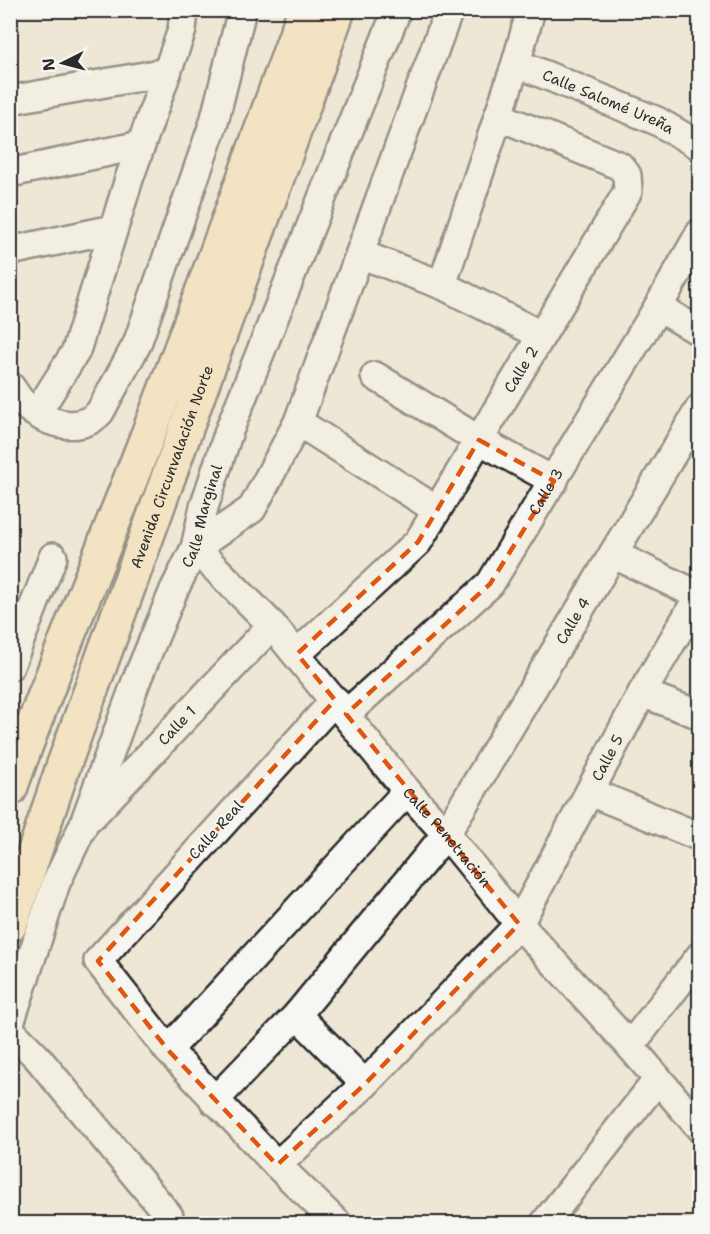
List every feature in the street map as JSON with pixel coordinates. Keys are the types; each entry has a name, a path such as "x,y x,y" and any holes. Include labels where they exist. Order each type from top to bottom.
{"highway":[{"path":"10,789 72,622 138,462 187,333 305,10"},
{"name":"Avenida Circunvalación Norte","path":"10,925 63,767 338,10"}],"street":[{"path":"184,10 182,30 113,229 76,351 20,403 59,425 78,425 92,421 100,412 137,344 214,122 242,10"},
{"name":"Calle Marginal","path":"10,1023 56,883 82,826 137,679 174,590 195,548 204,507 229,431 397,10"},
{"path":"195,548 252,509 298,422 449,10"},
{"path":"442,285 516,63 531,10"},
{"name":"Calle Salomé Ureña","path":"516,63 657,121 699,146"},
{"path":"10,100 167,72"},
{"name":"Calle 2","path":"297,654 418,542 628,191 627,175 620,166 498,116"},
{"path":"10,173 141,146"},
{"path":"10,251 113,229"},
{"name":"Calle 3","path":"340,707 490,584 658,308 699,233"},
{"path":"360,254 442,285 541,335"},
{"path":"658,308 699,333"},
{"path":"375,376 479,440 554,481"},
{"name":"Calle 4","path":"214,1101 297,1015 446,834 699,408"},
{"path":"298,422 437,510"},
{"name":"Calle Penetración","path":"195,548 272,625 519,924 699,1125"},
{"path":"613,554 699,595"},
{"path":"10,666 53,557"},
{"name":"Calle 5","path":"277,1165 365,1084 519,924 642,693 699,595"},
{"path":"10,618 36,600"},
{"name":"Calle 1","path":"82,826 272,625"},
{"path":"642,693 699,715"},
{"name":"Calle Real","path":"168,1050 98,961 340,707"},
{"path":"338,1224 214,1101 168,1050 407,791"},
{"path":"590,792 699,837"},
{"path":"630,1046 699,956"},
{"path":"297,1015 365,1084"},
{"path":"10,1030 37,1057 169,1216 171,1224"},
{"path":"544,1224 658,1079"}],"highlighted area":[{"path":"479,440 554,481 490,584 346,714 519,924 365,1084 277,1165 168,1050 98,961 335,700 297,654 418,542"}]}
